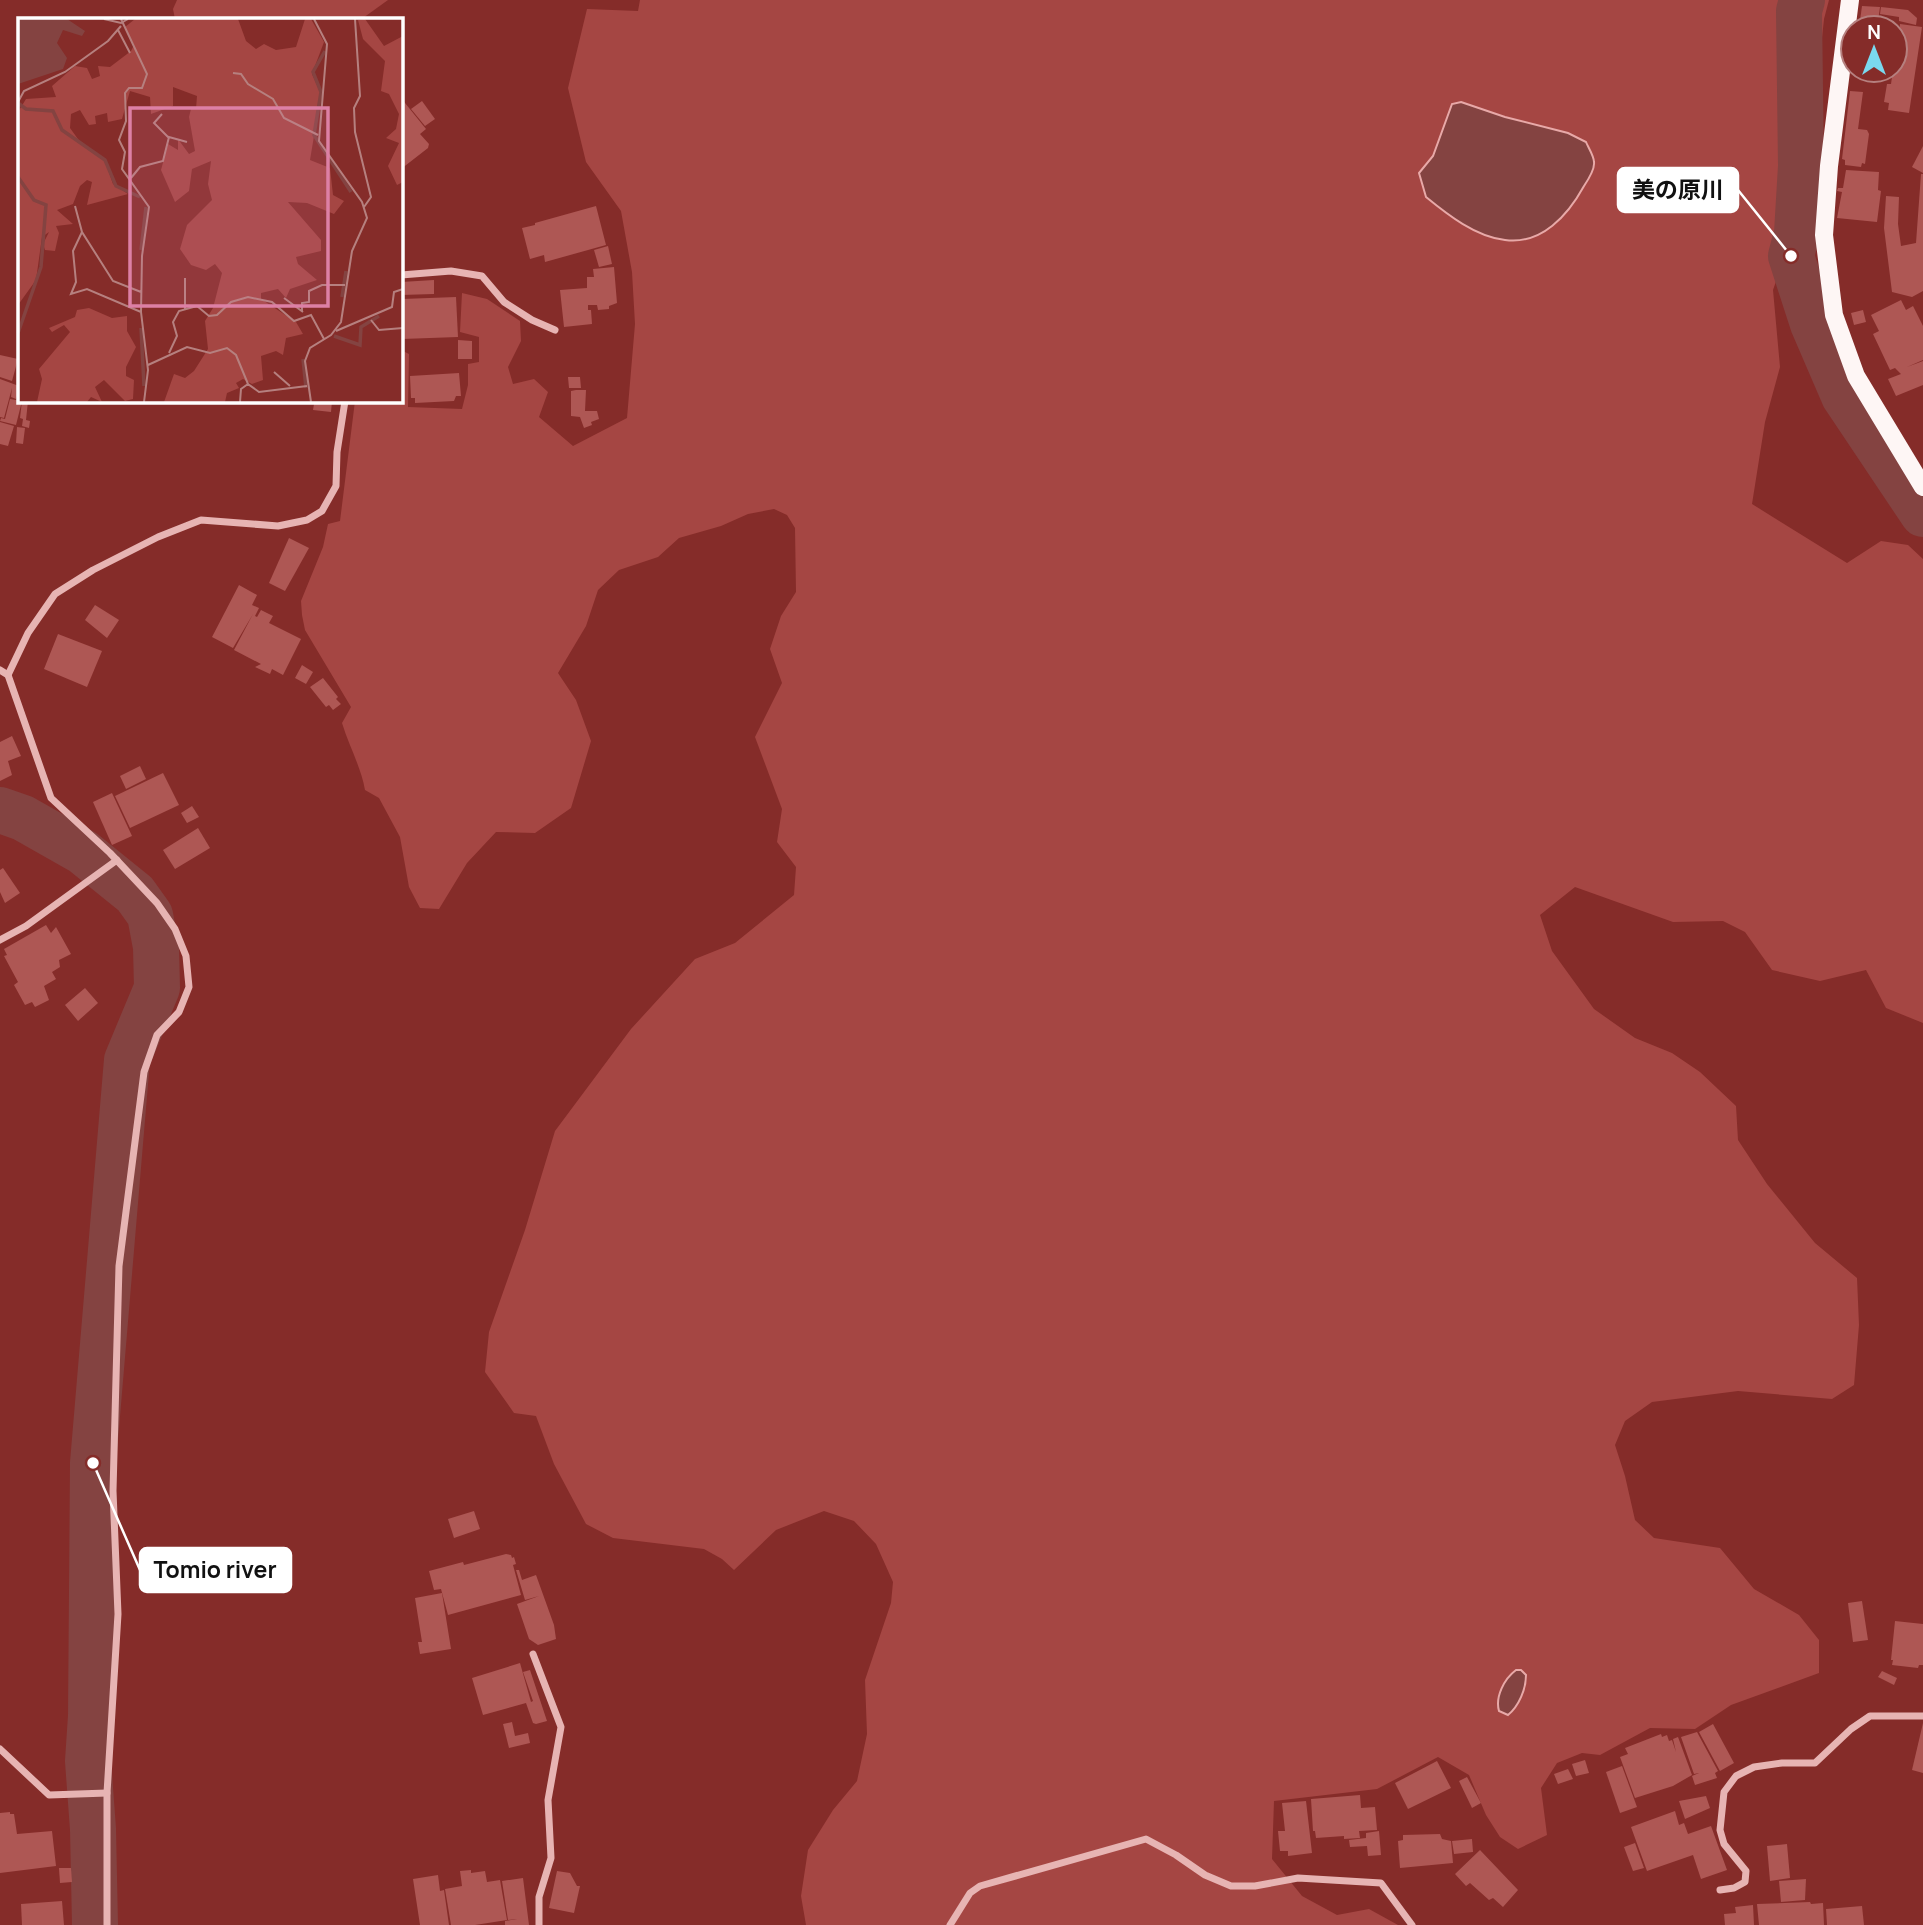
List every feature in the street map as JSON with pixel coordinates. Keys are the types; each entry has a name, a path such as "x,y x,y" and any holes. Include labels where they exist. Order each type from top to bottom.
{"main road":[{"path":"1850,0 1829,166 1824,235 1834,315 1856,376 1923,487"}],"street":[{"path":"402,275 451,271 482,276 505,302 555,330"},
{"path":"107,1925 107,1793 118,1614 113,1491 120,1266 144,1072 157,1035 179,1012 189,987 186,956 175,929 157,902 117,860 51,799 4,673 55,594 93,570 158,537 201,520 278,526 307,520 322,511 336,486 337,452 345,402"},
{"path":"0,940 26,926 117,860"},
{"path":"533,1654 562,1727 548,1800 551,1858 539,1897 539,1925"},
{"path":"1720,1890 1734,1888 1745,1882 1746,1871 1724,1844 1720,1830 1724,1792 1736,1776 1754,1767 1782,1763 1815,1763 1851,1729 1870,1716 1923,1716"},
{"path":"0,1749 49,1795 107,1793"},
{"path":"950,1925 970,1893 980,1885 1146,1839 1205,1875 1231,1886 1298,1878 1381,1883 1412,1925"}],"shaded area":[{"path":"177,0 388,0 363,18 175,18 173,9"},
{"path":"640,0 1829,0 1824,19 1805,198 1773,290 1780,367 1765,422 1752,504 1847,563 1881,541 1908,545 1923,559 1923,1023 1886,1008 1866,970 1820,981 1772,970 1745,932 1723,921 1673,922 1575,887 1540,915 1552,951 1594,1009 1635,1038 1672,1053 1700,1072 1736,1106 1738,1140 1767,1184 1815,1243 1857,1278 1859,1325 1854,1385 1832,1399 1738,1391 1652,1402 1625,1421 1615,1445 1635,1520 1654,1538 1720,1548 1754,1589 1799,1615 1819,1640 1819,1673 1731,1705 1695,1729 1650,1728 1600,1755 1582,1753 1557,1763 1541,1788 1547,1835 1518,1849 1500,1837 1486,1815 1469,1775 1438,1757 1377,1789 1274,1801 1272,1859 1302,1896 1337,1915 1369,1909 1398,1925 806,1925 801,1896 808,1850 833,1810 857,1781 867,1734 865,1680 891,1603 893,1582 876,1544 854,1521 824,1511 776,1530 734,1570 722,1559 704,1549 613,1538 586,1524 554,1464 536,1416 514,1413 485,1372 489,1332 525,1230 555,1131 631,1029 695,959 735,943 794,895 796,867 777,842 782,809 755,737 782,683 770,649 781,616 796,592 795,528 787,515 774,509 748,514 721,526 679,538 658,557 619,570 598,590 586,626 558,673 576,700 591,741 571,808 535,833 496,832 467,863 439,909 420,908 409,887 400,837 379,798 365,790 342,723 351,707 305,630 301,601 323,547 328,524 340,521 355,402 402,402 402,350 409,354 408,407 462,409 468,385 468,364 479,362 479,337 460,332 462,293 487,299 520,321 521,341 508,367 513,384 534,379 548,392 539,417 573,446 627,418 635,324 632,272 621,211 586,162 568,88 587,9 638,11"},
{"path":"1461,102 1505,117 1568,133 1586,142 1594,160 1591,174 1562,217 1542,233 1518,240 1484,235 1463,224 1426,197 1419,173 1433,156 1452,104"},
{"path":"1516,1670 1521,1670 1526,1675 1525,1686 1519,1702 1508,1715 1499,1711 1499,1694 1504,1683"}],"building":[{"path":"1862,6 1880,7 1879,14 1861,14"},
{"path":"1881,7 1908,10 1917,18 1916,25 1909,23 1909,14 1880,14"},
{"path":"1909,25 1922,27 1909,113 1888,110 1889,103 1884,102 1887,84 1909,84"},
{"path":"1850,91 1863,92 1858,129 1867,130 1869,134 1865,164 1862,163 1861,167 1845,165 1845,160 1842,159"},
{"path":"402,99 426,129 420,134 429,144 428,148 402,168"},
{"path":"422,101 435,119 425,126 411,109"},
{"path":"1923,146 1923,173 1912,167"},
{"path":"1846,170 1879,172 1878,190 1881,191 1877,222 1837,218 1842,192 1837,191 1838,188 1843,188"},
{"path":"1921,174 1923,291 1912,297 1892,292 1884,228 1886,196 1899,197 1898,224 1901,246 1916,243"},
{"path":"596,206 606,245 545,262 544,255 530,259 522,228"},
{"path":"608,246 612,264 599,267 594,250"},
{"path":"614,267 617,303 609,306 609,309 598,310 597,305 588,305 592,324 564,327 560,290 587,288 587,277 594,277 593,269"},
{"path":"434,280 434,294 402,295 402,282"},
{"path":"456,297 458,337 402,339 402,299"},
{"path":"1901,300 1906,310 1913,306 1923,326 1923,360 1907,367 1923,361 1923,385 1896,396 1888,379 1901,374 1895,368 1890,370 1873,334 1879,331 1871,315"},
{"path":"1863,310 1866,322 1854,325 1851,313"},
{"path":"458,340 472,341 472,359 458,359"},
{"path":"0,355 18,359 12,381 0,377"},
{"path":"459,373 461,396 456,396 454,401 415,403 415,398 411,398 410,376"},
{"path":"568,377 580,377 581,388 569,388"},
{"path":"0,379 18,386 18,396 16,399 11,397 12,388 4,418 0,417"},
{"path":"586,390 585,411 597,411 599,419 584,428 580,417 571,416 571,391"},
{"path":"10,399 22,402 16,425 0,421 1,418 5,419"},
{"path":"22,402 28,402 26,420 30,421 29,428 22,426 23,419 20,418"},
{"path":"332,402 331,412 313,410 314,404 309,403"},
{"path":"0,422 14,426 8,446 0,444"},
{"path":"17,427 25,428 23,444 16,443"},
{"path":"289,538 309,548 285,591 269,583"},
{"path":"239,585 257,595 252,605 259,608 255,616 257,617 261,610 273,616 269,623 301,639 283,675 272,669 270,674 255,667 261,664 234,650 253,614 233,648 212,637"},
{"path":"95,605 119,620 107,638 85,620"},
{"path":"58,634 102,651 87,687 44,669"},
{"path":"302,665 313,672 306,684 295,678"},
{"path":"323,678 341,704 333,710 329,705 326,707 310,687"},
{"path":"12,736 21,756 8,761 12,775 0,781 0,742"},
{"path":"140,766 146,779 126,789 120,776"},
{"path":"163,773 179,805 130,828 115,796"},
{"path":"112,793 132,836 112,845 93,802"},
{"path":"192,806 199,817 187,823 181,813"},
{"path":"198,828 210,848 175,869 163,850"},
{"path":"3,868 20,893 5,903 0,892 0,870"},
{"path":"46,925 51,933 56,927 71,954 59,960 60,967 52,972 56,979 44,986 49,1000 35,1007 32,1002 25,1005 14,985 18,982 4,956 7,955 4,949"},
{"path":"85,988 98,1003 78,1021 65,1005"},
{"path":"474,1511 480,1529 454,1538 448,1519"},
{"path":"506,1554 514,1557 516,1564 513,1565 521,1595 448,1615 441,1589 434,1590 429,1571"},
{"path":"516,1570 519,1570 522,1580 536,1575 554,1625 556,1639 538,1645 529,1639 517,1604 539,1596 525,1600"},
{"path":"442,1593 451,1649 420,1654 418,1642 422,1642 415,1598"},
{"path":"1862,1601 1868,1640 1853,1642 1848,1603"},
{"path":"1895,1621 1923,1624 1923,1665 1918,1668 1892,1665"},
{"path":"520,1663 531,1702 533,1701 523,1672 530,1670 547,1721 533,1723 526,1703 483,1715 472,1678"},
{"path":"1882,1671 1897,1678 1894,1685 1878,1677"},
{"path":"512,1722 515,1736 528,1733 530,1743 509,1748 503,1724"},
{"path":"1923,1723 1923,1773 1912,1770"},
{"path":"1713,1724 1734,1763 1720,1771 1699,1732"},
{"path":"1697,1732 1718,1771 1715,1773 1717,1778 1695,1785 1692,1776 1699,1773 1694,1774 1681,1737"},
{"path":"1661,1734 1662,1737 1667,1735 1669,1741 1672,1740 1676,1752 1673,1739 1678,1737 1692,1775 1673,1786 1635,1798 1620,1757 1628,1754 1625,1748"},
{"path":"1585,1760 1589,1773 1576,1776 1572,1764"},
{"path":"1437,1761 1451,1788 1408,1809 1395,1783"},
{"path":"1622,1766 1637,1807 1620,1813 1606,1772"},
{"path":"1568,1769 1573,1779 1558,1784 1554,1774"},
{"path":"1467,1777 1481,1803 1472,1808 1459,1781"},
{"path":"1360,1795 1361,1808 1375,1807 1377,1830 1359,1831 1360,1838 1316,1838 1311,1799"},
{"path":"1706,1796 1710,1808 1685,1819 1679,1801"},
{"path":"1306,1801 1312,1853 1288,1856 1288,1851 1280,1851 1278,1831 1285,1831 1282,1803"},
{"path":"1675,1811 1679,1825 1684,1823 1688,1834 1711,1826 1727,1870 1701,1879 1693,1855 1647,1871 1631,1827"},
{"path":"0,1813 14,1814 17,1834 52,1831 56,1866 0,1873"},
{"path":"1379,1831 1381,1855 1368,1856 1367,1846 1350,1847 1349,1840 1366,1838 1366,1833"},
{"path":"1440,1834 1442,1839 1451,1841 1453,1863 1400,1868 1398,1841 1403,1840 1403,1835"},
{"path":"1472,1839 1473,1852 1454,1854 1452,1841"},
{"path":"1635,1843 1644,1868 1633,1871 1624,1847"},
{"path":"1787,1844 1790,1878 1770,1881 1767,1846"},
{"path":"1480,1850 1518,1890 1503,1907 1493,1898 1489,1900 1470,1883 1466,1886 1455,1874"},
{"path":"59,1868 71,1868 72,1882 60,1883"},
{"path":"471,1870 471,1873 485,1871 487,1882 500,1880 507,1920 475,1925 451,1925 445,1889 462,1886 460,1871"},
{"path":"557,1871 570,1873 577,1886 580,1886 574,1913 549,1908"},
{"path":"438,1875 440,1891 444,1890 449,1925 420,1925 413,1879"},
{"path":"523,1878 529,1925 505,1925 505,1921 517,1919 508,1920 502,1881"},
{"path":"1806,1879 1805,1900 1781,1902 1779,1881"},
{"path":"62,1901 64,1925 22,1925 21,1904"},
{"path":"1823,1903 1824,1925 1759,1925 1757,1904"},
{"path":"1753,1905 1754,1925 1725,1925 1724,1914 1736,1913 1735,1907"},
{"path":"1862,1906 1864,1925 1827,1925 1826,1909"}],"waterway":[{"path":"1802,0 1799,11 1801,166 1797,233 1791,256 1813,324 1844,396 1923,514"},
{"path":"0,810 23,818 83,852 135,894 150,915 156,947 157,988 127,1060 93,1463 91,1716 88,1761 95,1925"}],"place":[{"name":"美の原川","path":"1791,256"},
{"name":"Tomio river","path":"93,1463"}]}
